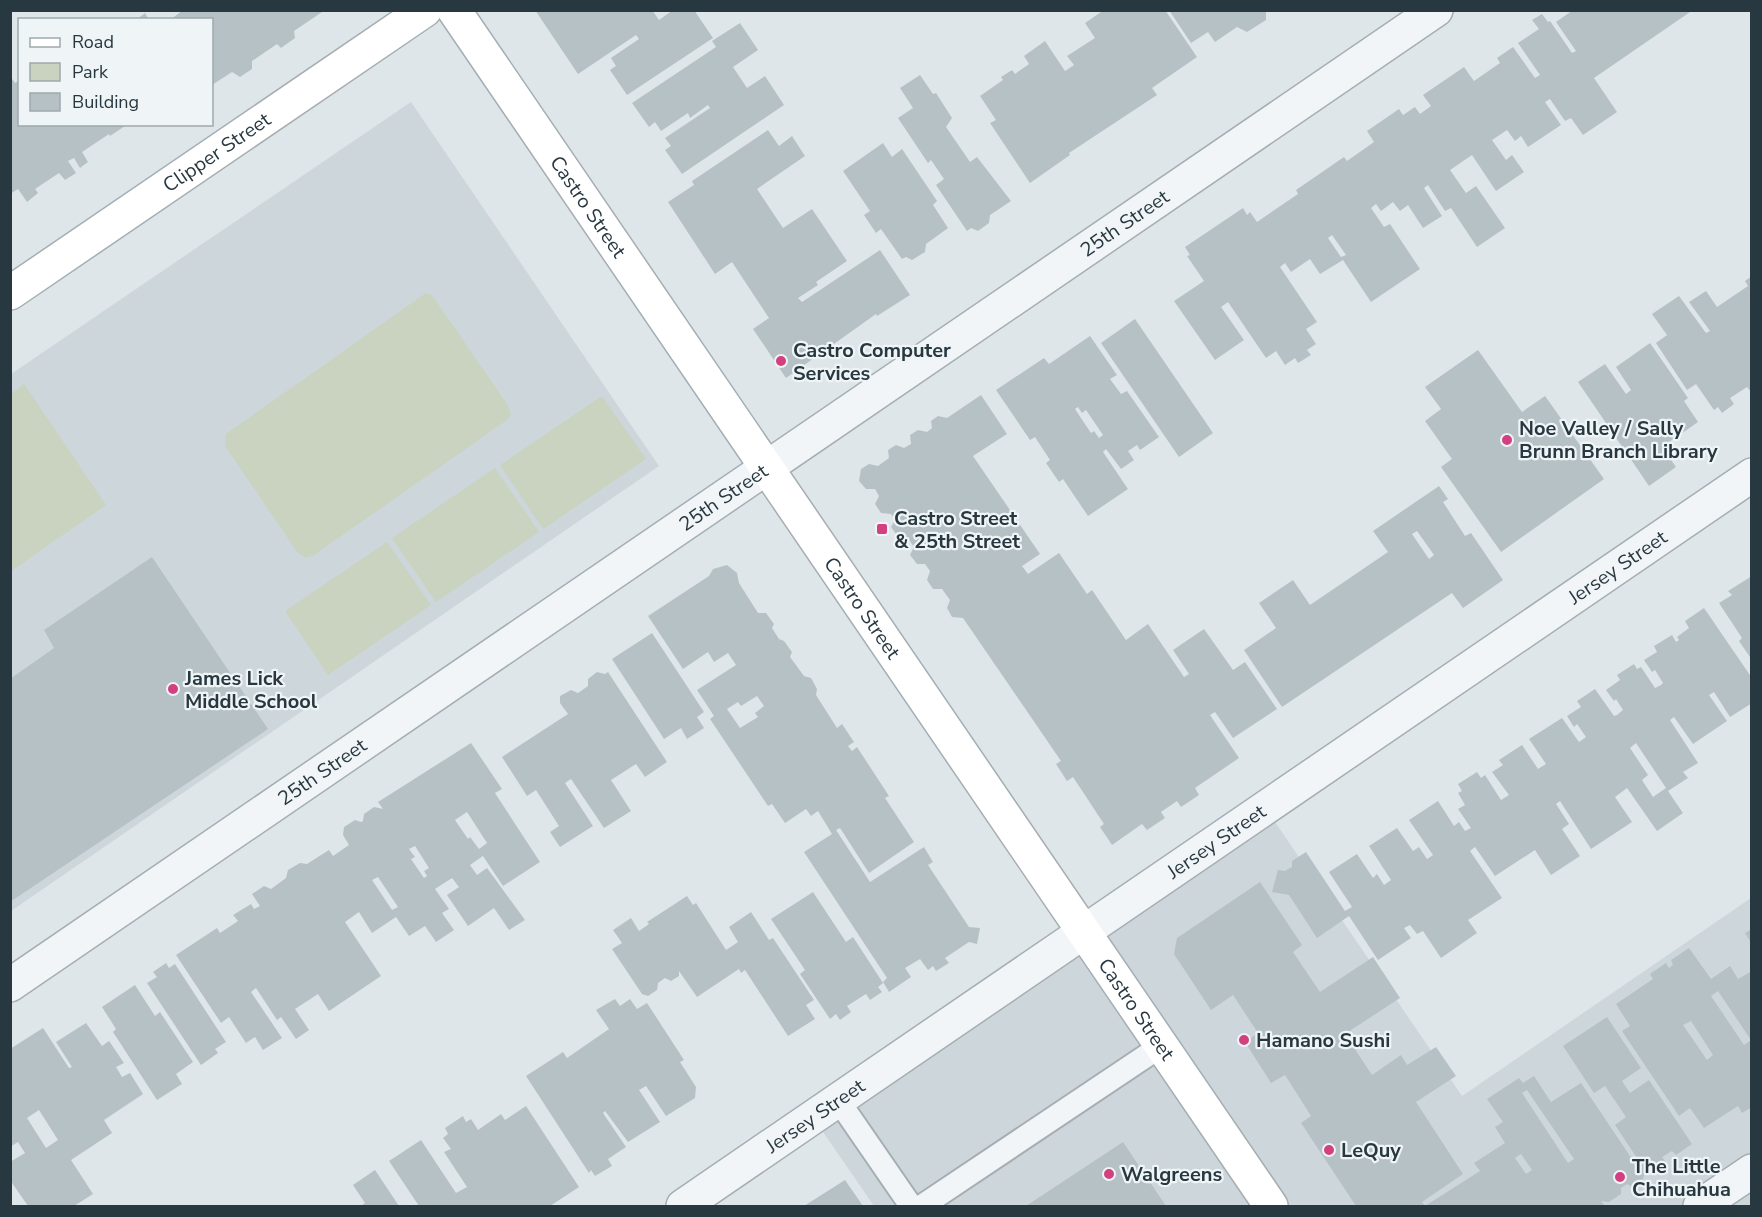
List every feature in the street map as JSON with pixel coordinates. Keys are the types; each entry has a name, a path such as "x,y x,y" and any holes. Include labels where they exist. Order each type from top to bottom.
{"street":[{"name":"Clipper Street","path":"10,293 425,10"},
{"name":"Castro Street","path":"454,10 1271,1206"},
{"name":"25th Street","path":"10,985 1436,10"},
{"name":"Jersey Street","path":"683,1206 1752,475"},
{"path":"1700,1206 1752,1171"}],"lane":[{"path":"922,1206 1161,1046"},
{"path":"838,1100 911,1206"}],"shaded area":[{"name":"James Lick Middle School","path":"411,102 659,466 11,911 11,374"},
{"path":"1273,819 1462,1096 1751,898 1751,1206 874,1206 821,1129"}],"green space":[{"path":"426,293 432,295 507,404 511,414 507,420 314,555 306,558 298,553 225,446 226,434"},
{"path":"24,384 106,505 11,571 11,394"},
{"path":"602,396 646,459 543,529 500,465"},
{"path":"495,468 539,532 436,602 392,538"},
{"path":"387,542 431,605 328,675 285,611"}],"building":[{"path":"183,10 325,10 294,31 295,38 281,48 277,44 252,61 252,69 240,77 232,72 213,84 213,18 173,18"},
{"path":"535,10 652,10 659,20 673,10 694,10 713,38 627,95 610,70 616,66 611,58 639,39 636,35 578,74"},
{"path":"1100,10 1165,10 1197,57 1152,88 1157,95 1069,153 1070,155 1030,183 990,123 996,120 980,96 1003,80 1001,77 1012,70 1015,74 1029,64 1024,56 1045,41 1065,71 1074,65 1067,56 1095,38 1085,23 1101,12"},
{"path":"1169,10 1266,10 1266,20 1247,32 1237,27 1215,42 1208,32 1191,43"},
{"path":"1573,10 1693,10 1594,78 1617,112 1583,135 1571,118 1565,121 1550,99 1545,102 1561,125 1528,147 1521,136 1515,141 1507,130 1492,140 1506,160 1512,155 1524,172 1496,191 1472,155 1450,170 1466,193 1476,186 1505,228 1477,247 1451,208 1445,211 1428,185 1424,188 1442,216 1423,228 1408,205 1400,211 1393,202 1381,211 1376,204 1371,208 1384,227 1390,224 1420,269 1371,302 1343,260 1320,274 1310,259 1291,272 1285,263 1280,267 1317,322 1306,329 1316,344 1307,350 1311,355 1298,363 1295,358 1285,365 1276,351 1266,358 1228,302 1221,307 1244,340 1215,360 1174,301 1204,281 1187,256 1190,255 1185,247 1243,208 1247,215 1250,212 1257,222 1298,194 1296,190 1344,157 1347,161 1374,142 1367,131 1399,109 1403,115 1415,107 1420,114 1431,106 1423,95 1464,67 1474,81 1500,63 1497,58 1513,47 1535,78 1540,75 1518,43 1539,29 1532,20 1542,14 1548,22 1550,21 1572,53 1576,51 1556,22","holes":["1332,235 1346,255 1341,257 1328,238"]},
{"path":"145,13 148,18 139,18"},
{"path":"740,23 758,50 733,67 747,88 765,76 784,105 682,174 665,150 671,146 665,138 710,108 708,105 690,118 688,113 661,131 655,122 649,127 632,103 716,47 712,41"},
{"path":"920,75 933,94 936,93 952,118 946,127 970,162 977,157 1011,201 990,215 989,223 978,231 971,228 967,231 936,185 944,179 931,160 928,163 898,118 913,108 900,88"},
{"path":"10,76 15,83 18,81 18,126 125,126 82,152 88,162 80,168 74,158 68,161 76,173 65,180 59,173 35,189 38,193 27,202 18,189 10,194"},
{"path":"768,130 779,146 792,136 805,156 757,189 783,228 812,209 847,261 816,282 818,285 798,298 802,302 880,250 910,295 877,316 876,314 786,378 753,329 769,318 732,262 715,274 668,202 694,185 692,181"},
{"path":"883,143 892,157 902,149 937,201 933,205 948,228 926,244 925,252 912,260 906,257 902,259 881,229 876,233 864,215 870,211 843,171"},
{"path":"1752,276 1752,393 1747,387 1730,398 1734,404 1722,413 1718,407 1714,410 1696,384 1687,390 1656,343 1667,335 1652,314 1679,296 1706,333 1710,331 1689,302 1706,291 1717,307 1748,286 1745,281"},
{"path":"1135,319 1213,433 1179,457 1101,343"},
{"path":"1090,336 1117,375 1110,379 1121,394 1127,391 1159,437 1140,450 1137,445 1128,451 1134,460 1121,469 1106,449 1103,452 1128,489 1088,516 1063,479 1059,482 1046,463 1050,460 1035,437 1030,440 996,390 1044,358 1049,364","holes":["1078,407 1082,413 1086,410 1103,435 1099,438 1094,431 1091,433 1075,409"]},
{"path":"1650,343 1688,398 1684,401 1698,422 1662,447 1676,467 1649,486 1578,382 1605,364 1626,394 1631,390 1616,367"},
{"name":"Noe Valley / Sally Brunn Branch Library","path":"1478,350 1522,412 1545,396 1604,479 1501,552 1441,467 1452,459 1425,421 1441,409 1425,387"},
{"path":"981,395 1007,434 973,456 1040,554 1022,566 1028,574 1059,553 1087,594 1092,590 1126,640 1148,624 1184,677 1189,674 1173,650 1204,629 1233,670 1245,662 1277,709 1233,738 1215,712 1210,715 1239,758 1195,788 1199,795 1181,807 1177,801 1161,812 1165,818 1147,830 1142,824 1112,845 1100,827 1104,824 1073,777 1067,781 1056,764 1061,761 963,618 952,617 947,608 950,600 942,589 933,589 927,580 930,571 925,564 917,564 910,555 914,547 907,537 898,537 891,527 895,520 891,514 881,513 875,504 879,496 875,489 866,489 859,481 861,469 869,464 878,466 889,458 888,450 896,445 904,448 911,444 910,435 918,430 927,432 932,428 931,421 938,416 947,418"},
{"path":"1439,486 1448,499 1443,502 1465,536 1471,533 1503,580 1463,608 1452,593 1282,707 1244,650 1276,628 1259,603 1293,580 1310,605 1388,552 1373,531","holes":["1417,531 1434,555 1429,559 1412,534"]},
{"path":"152,557 268,729 10,902 10,679 54,648 44,630"},
{"path":"727,565 737,573 739,583 758,613 766,613 774,624 772,628 779,639 784,641 792,652 790,657 804,676 811,678 817,689 816,695 837,728 842,724 854,742 848,746 852,751 857,747 889,796 885,798 914,842 869,873 840,828 836,830 870,882 924,847 933,862 928,865 969,927 980,928 977,944 969,942 945,958 949,963 936,971 933,966 928,970 920,959 905,968 911,977 889,992 883,982 887,978 804,852 832,834 818,811 811,816 806,809 785,823 772,804 768,806 710,719 714,716 697,690 736,665 728,653 714,662 708,652 683,669 648,616 709,576 713,569","holes":["757,696 764,706 755,713 758,717 740,728 727,709 738,702 741,706"]},
{"path":"1752,576 1752,660 1739,641 1742,638 1719,603 1732,595 1728,591"},
{"path":"1704,608 1752,678 1752,703 1730,717 1714,692 1709,695 1727,721 1693,744 1674,717 1670,720 1698,763 1683,772 1688,778 1668,791 1683,813 1657,831 1627,788 1615,797 1632,822 1591,849 1560,801 1556,804 1569,824 1562,829 1580,856 1551,875 1535,850 1495,876 1475,847 1470,851 1502,898 1468,920 1477,933 1441,958 1423,931 1417,934 1410,925 1404,928 1411,938 1378,960 1349,916 1317,938 1289,895 1272,892 1278,870 1285,871 1292,867 1292,861 1306,852 1345,911 1352,907 1329,872 1357,854 1373,878 1377,874 1384,885 1391,880 1369,846 1397,828 1413,851 1419,847 1427,859 1433,855 1409,820 1438,801 1454,826 1459,822 1465,831 1471,828 1458,809 1465,805 1458,793 1462,791 1458,784 1477,772 1481,778 1485,775 1501,800 1509,795 1492,772 1503,765 1499,760 1522,745 1538,769 1546,764 1529,739 1562,718 1579,742 1586,737 1577,724 1574,727 1567,716 1581,707 1577,701 1595,689 1614,716 1617,715 1623,710 1606,690 1620,680 1617,675 1634,664 1637,669 1641,667 1655,688 1661,685 1663,683 1655,670 1652,672 1644,660 1657,652 1654,646 1672,635 1676,642 1679,640 1677,637 1689,628 1685,621","holes":["1636,743 1666,788 1653,797 1642,780 1648,775 1630,748"]},
{"path":"652,633 704,712 697,717 704,728 687,739 681,728 664,739 612,659"},
{"path":"597,672 605,674 608,672 667,762 645,777 636,764 611,780 631,811 604,828 571,779 565,783 593,826 560,847 550,832 559,826 536,790 527,796 502,757 568,714 560,703 560,696 571,690 578,693 588,686 588,679"},
{"path":"471,743 502,789 495,793 540,862 503,886 483,856 470,865 477,875 487,868 525,920 509,930 494,908 468,926 447,895 459,887 452,878 435,889 449,909 442,913 454,930 436,942 425,926 409,936 396,917 372,933 359,912 345,922 381,976 329,1011 318,994 295,1009 309,1030 296,1039 281,1017 277,1020 256,988 251,992 282,1038 263,1050 255,1037 246,1043 229,1017 221,1023 176,955 217,928 220,933 238,921 233,915 251,904 254,909 260,906 252,894 264,886 271,889 286,878 288,870 300,863 307,864 329,850 333,856 349,845 343,835 344,827 355,820 363,821 364,814 374,807 383,809 378,802","holes":["467,812 487,843 479,849 470,837 468,839 455,820","415,846 429,868 424,871 427,876 424,878 411,859 415,857 409,849","378,877 398,907 392,910 372,880"]},
{"path":"1260,882 1302,945 1293,952 1320,992 1373,957 1400,998 1345,1034 1372,1075 1401,1055 1407,1065 1436,1047 1456,1076 1416,1102 1463,1174 1422,1202 1425,1206 1356,1206 1301,1123 1311,1116 1285,1075 1271,1083 1245,1042 1258,1033 1233,995 1211,1010 1174,954 1177,938"},
{"path":"813,892 846,942 853,937 883,983 878,987 882,992 870,1000 866,994 847,1006 851,1012 840,1020 836,1014 830,1019 800,974 805,970 771,919"},
{"path":"687,896 693,905 696,903 726,950 738,942 729,927 751,912 769,940 773,938 814,1000 806,1005 815,1019 788,1036 745,970 741,973 739,969 697,997 679,971 679,976 671,981 665,978 658,983 657,990 648,996 642,994 612,949 622,943 613,930 631,918 639,931 649,924 647,922"},
{"path":"1752,929 1752,944 1745,933"},
{"path":"1689,948 1711,979 1730,966 1738,979 1752,971 1752,1107 1742,1113 1738,1106 1704,1128 1690,1108 1679,1116 1622,1031 1630,1026 1616,1004 1653,979 1650,974 1666,963 1669,968 1673,965 1671,960","holes":["1718,991 1751,1040 1744,1045 1711,996","1691,1021 1713,1055 1707,1060 1683,1025"]},
{"path":"166,963 169,968 175,964 226,1042 215,1049 218,1053 201,1065 147,983 157,977 153,972"},
{"path":"135,985 155,1016 160,1012 193,1062 176,1074 182,1084 157,1100 113,1032 116,1029 102,1007"},
{"path":"615,999 620,1006 630,999 637,1009 647,1003 684,1060 680,1062 696,1087 695,1098 666,1116 646,1086 639,1090 660,1122 628,1142 605,1111 603,1113 626,1147 608,1159 612,1166 595,1176 591,1170 589,1173 526,1076 563,1052 567,1058 609,1029 596,1010"},
{"path":"1607,1017 1641,1068 1622,1081 1630,1093 1649,1080 1692,1144 1676,1155 1672,1151 1662,1157 1666,1162 1647,1174 1645,1171 1643,1179 1632,1187 1627,1184 1621,1188 1621,1194 1609,1202 1601,1201 1604,1205 1601,1206 1425,1206 1480,1171 1474,1163 1505,1143 1495,1127 1503,1122 1487,1099 1519,1078 1523,1083 1534,1076 1551,1102 1581,1083 1630,1156 1637,1158 1615,1125 1626,1117 1605,1086 1594,1093 1563,1046","holes":["1527,1090 1574,1159 1568,1163 1522,1093","1521,1154 1532,1170 1526,1174 1515,1158"]},
{"path":"86,1023 102,1046 109,1041 124,1063 116,1067 122,1077 130,1073 143,1094 104,1120 112,1133 71,1160 93,1194 74,1206 28,1206 10,1180 10,1162 25,1153 18,1142 10,1147 10,1049 43,1028 69,1068 72,1067 56,1042","holes":["39,1110 58,1140 46,1148 27,1118"]},
{"path":"526,1106 579,1187 550,1206 419,1206 389,1161 421,1140 456,1193 467,1187 444,1152 451,1149 443,1138 448,1134 445,1128 463,1116 466,1122 471,1119 478,1130 501,1114 505,1120"},
{"name":"Walgreens","path":"1123,1142 1166,1206 1026,1206"},
{"path":"375,1170 399,1206 361,1206 365,1203 353,1185"},
{"path":"845,1180 863,1206 804,1206"}],"place":[{"name":"Castro Computer Services","path":"781,361"},
{"name":"Noe Valley / Sally Brunn Branch Library","path":"1507,440"},
{"name":"Castro Street & 25th Street","path":"882,529"},
{"name":"James Lick Middle School","path":"173,689"},
{"name":"Hamano Sushi","path":"1244,1040"},
{"name":"LeQuy","path":"1329,1150"},
{"name":"Walgreens","path":"1109,1174"},
{"name":"The Little Chihuahua","path":"1620,1177"}]}
